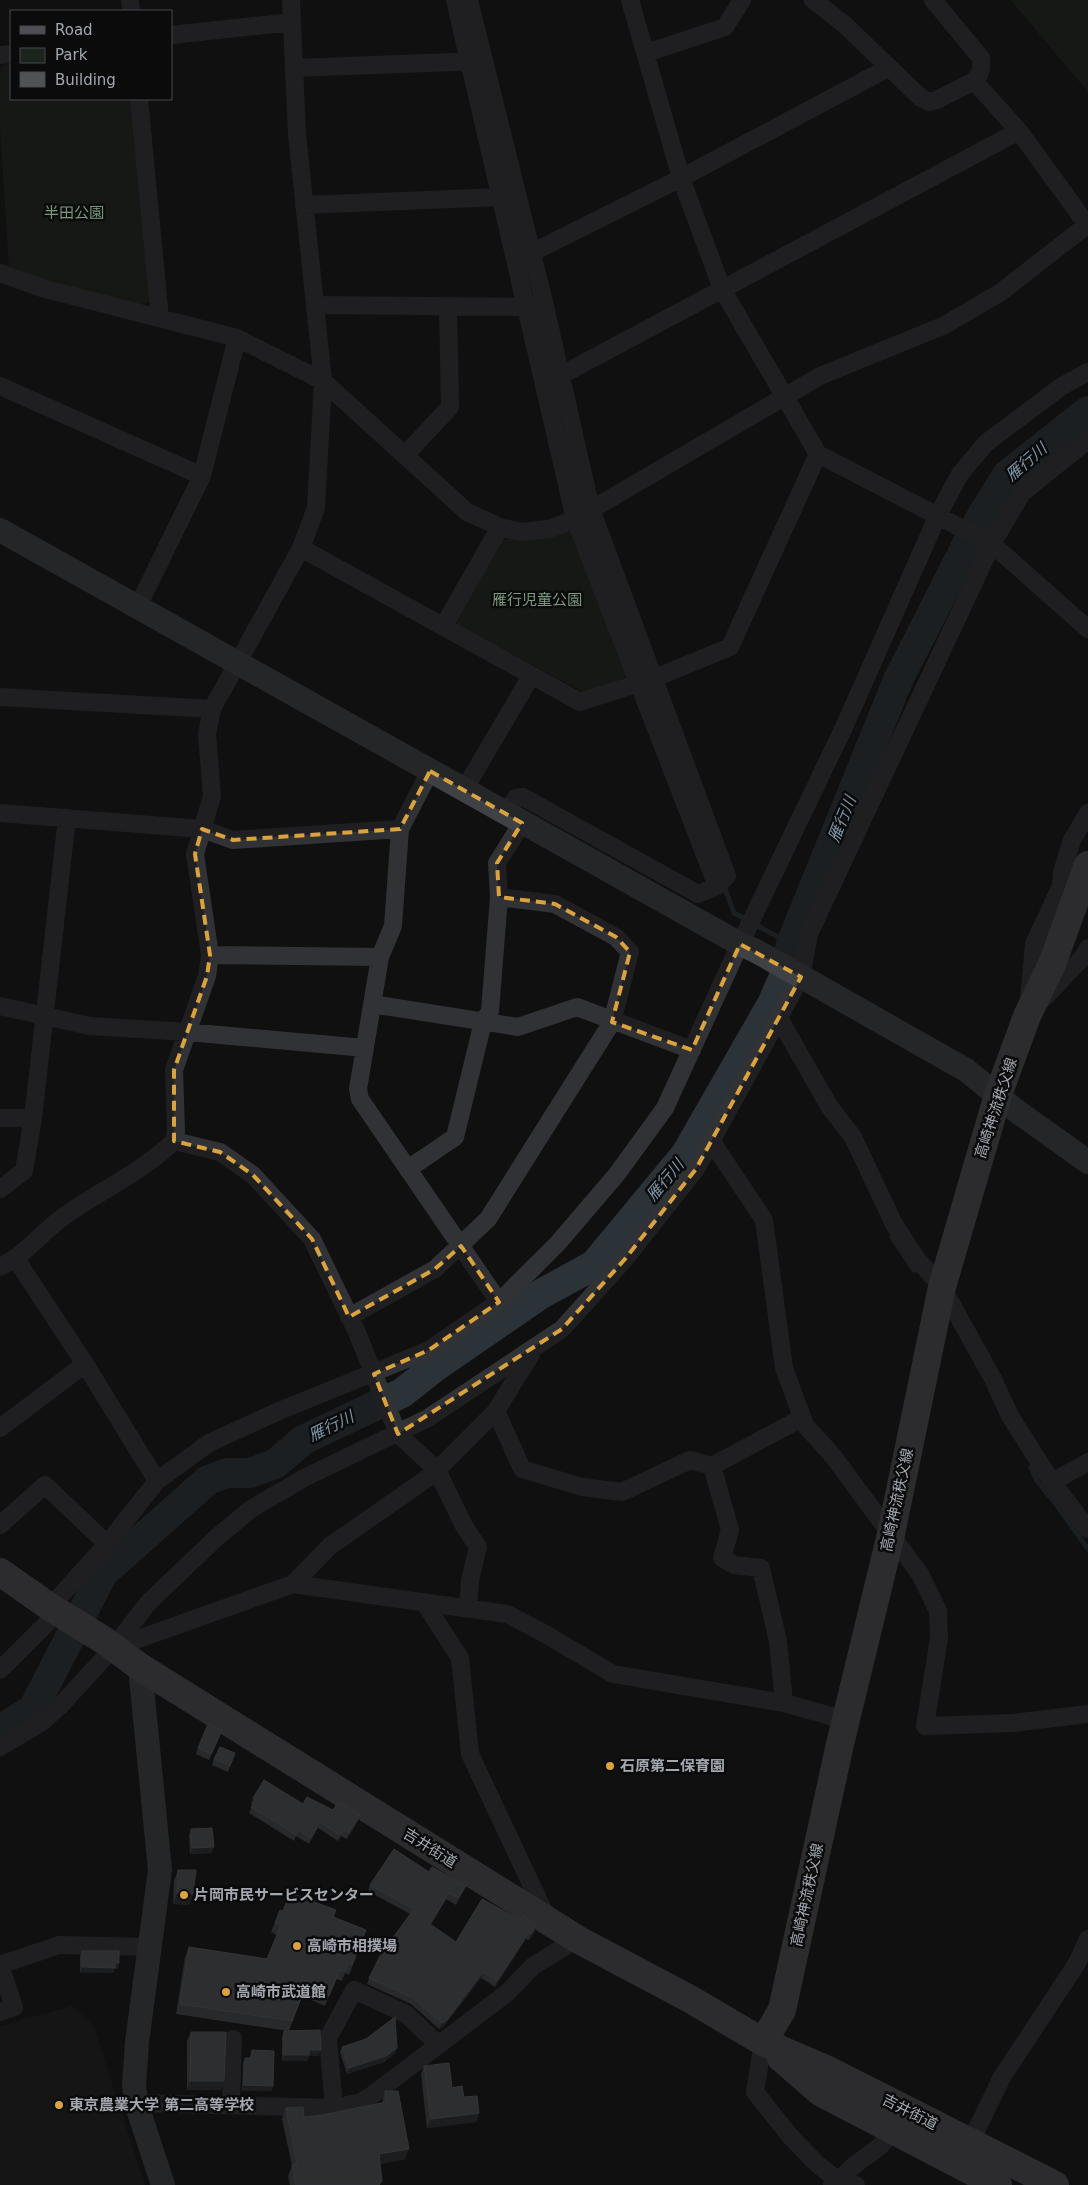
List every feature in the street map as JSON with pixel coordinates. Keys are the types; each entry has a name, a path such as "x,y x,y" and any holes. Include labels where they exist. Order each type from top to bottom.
{"main road":[{"name":"高崎神流秩父線","path":"763,2042 782,2010 845,1720 891,1534 942,1287 998,1095 1027,1016 1052,964 1088,865"},
{"name":"高崎神流秩父線","path":"1052,964 1088,908"},
{"path":"0,1572 109,1645"},
{"name":"吉井街道","path":"109,1645 140,1667 578,1939 690,1999 763,2042 826,2068 1055,2185"},
{"name":"吉井街道","path":"763,2042 820,2092 998,2185"}],"street":[{"path":"158,1481 85,1364 8,1263 62,1218 156,1159 174,1141 176,1131 174,1070 207,976 210,955 194,854 212,796 207,734 212,709 301,548 316,508 323,381 297,134 291,0"},
{"path":"455,0 477,61"},
{"path":"408,1169 456,1137 483,1022 490,1011 499,898 497,863 514,818 516,798 523,797 698,894 717,886 646,680 591,509 553,379 477,61 469,0"},
{"path":"630,0 682,178 722,290 818,454 992,544 1088,629"},
{"path":"646,53 724,27 742,0"},
{"path":"813,0 844,24 888,68 928,102 936,100 974,81 979,76 981,58 933,0"},
{"path":"172,35 292,22"},
{"path":"294,68 477,61"},
{"path":"523,255 682,178 888,68"},
{"path":"0,273 42,288 237,338 323,381 406,454 467,512 500,527 522,532 549,529 576,519 820,376 945,325 1001,292 1088,225 1019,131 974,81"},
{"path":"139,100 160,318"},
{"path":"553,379 1019,131"},
{"path":"304,205 509,195"},
{"path":"315,305 448,308 536,305"},
{"path":"406,454 450,407 448,308"},
{"path":"138,606 202,476 237,338"},
{"path":"0,1670 58,1612 107,1544 158,1481 209,1443 279,1411 374,1374 429,1350 499,1302 558,1243 617,1174 665,1108 740,944 845,725 938,515 960,474 986,443 1062,386 1088,372"},
{"path":"553,379 576,519 646,680"},
{"path":"0,386 202,476"},
{"path":"0,1747 42,1722 61,1705 109,1645 148,1604 216,1538 251,1509 304,1478 428,1418 534,1349 562,1329 625,1259 696,1170 801,977 809,934 992,544 1022,493 1088,440"},
{"path":"301,548 580,702 646,680 730,647 818,454"},
{"path":"443,627 500,527"},
{"path":"0,530 963,1068 1088,1162"},
{"path":"464,790 531,676"},
{"path":"0,697 212,709"},
{"path":"430,771 400,829 393,926 380,957 358,1089 360,1099 499,1302"},
{"path":"0,813 202,828 233,840 400,829"},
{"path":"1027,1016 1034,944 1061,886 1062,872 1072,840 1088,813"},
{"path":"0,1189 24,1170 33,1118 67,818"},
{"path":"349,1317 435,1269 488,1219 612,1022 630,952 616,937 555,904 499,898"},
{"path":"1027,1016 1084,956 1088,948"},
{"path":"210,955 380,957"},
{"path":"372,1004 518,1027 577,1007 612,1022 692,1050"},
{"path":"0,1006 90,1026 187,1032 365,1048"},
{"path":"779,1018 829,1106 853,1136 894,1224 916,1258 942,1287 993,1378 1010,1416 1052,1482 1088,1529"},
{"path":"0,1118 33,1118"},
{"path":"174,1141 220,1152 253,1175 312,1239 349,1317 398,1434 437,1470 464,1526 478,1547 470,1580 468,1608"},
{"path":"712,1142 764,1220 784,1368 805,1425 833,1456 920,1574 938,1611 939,1638 925,1726 1013,1723 1088,1714"},
{"path":"293,1584 330,1546 392,1504 437,1470 496,1411 534,1349"},
{"path":"0,1428 85,1364"},
{"path":"496,1411 522,1468 582,1488 622,1492 690,1460 712,1466 802,1418"},
{"path":"1052,1482 1088,1462"},
{"path":"712,1466 730,1530 722,1558 734,1565 761,1568 778,1641 784,1703"},
{"path":"0,1525 45,1485 107,1544"},
{"path":"109,1645 293,1584 507,1614 613,1674 784,1703 845,1720"},
{"path":"424,1602 460,1658 470,1754 549,1922"},
{"path":"140,1667 160,1870 137,2042 134,2085 136,2103 163,2185"},
{"path":"136,2103 334,2108 361,2102 439,2046 507,1993 533,1966 578,1939"},
{"path":"970,2143 1002,2076 1077,1963 1088,1939"},
{"path":"0,2012 14,2007 0,1965 59,1945 151,1947"},
{"path":"334,2108 328,2038 354,1990 406,2014 439,2046"},
{"path":"231,2105 233,2038"},
{"path":"763,2042 755,2092 790,2136 816,2164 843,2184"},
{"path":"843,2184 844,2174 886,2142 893,2130"}],"highlighted area":[{"path":"430,771 522,823 497,863 499,897 555,904 616,937 630,952 612,1022 692,1050 740,944 801,977 696,1169 625,1259 562,1329 398,1434 374,1374 429,1350 499,1302 461,1246 435,1269 349,1317 312,1239 253,1175 220,1152 174,1141 174,1070 207,976 210,955 195,854 202,829 233,840 400,829"}],"shaded area":[{"name":"東京農業大学 第二高等学校","path":"72,2006 93,2025 145,2185 0,2185 0,2026"}],"green space":[{"path":"1011,0 1088,0 1088,92"},
{"name":"半田公園","path":"10,64 10,100 132,100 152,301 140,305 15,271 9,266 0,127 0,69 4,65"},
{"name":"雁行児童公園","path":"569,531 575,533 628,670 624,678 591,691 583,692 458,625 455,618 501,541 509,538 527,540"}],"building":[{"path":"208,1724 222,1730 211,1754 198,1748"},
{"path":"220,1747 235,1753 230,1766 214,1759"},
{"path":"264,1780 303,1804 307,1797 333,1810 338,1802 360,1815 349,1833 343,1830 340,1835 320,1822 311,1838 298,1830 296,1835 251,1807 256,1800 253,1798"},
{"path":"212,1828 214,1847 192,1848 191,1829"},
{"path":"394,1849 429,1872 432,1867 466,1886 458,1898 449,1893 430,1924 456,1942 482,1899 520,1920 523,1916 537,1925 531,1934 529,1932 497,1981 483,1972 446,2021 442,2023 413,1998 369,1978 389,1938 392,1939 414,1909 370,1885"},
{"path":"178,1870 196,1870 193,1894 177,1893"},
{"path":"290,1893 336,1910 333,1917 366,1930 352,1965 348,1963 345,1971 340,1970 329,1996 306,1986 292,2021 180,2004 189,1947 267,1959 281,1925 275,1923 280,1910 283,1911"},
{"path":"82,1951 119,1951 119,1963 115,1963 115,1968 82,1967"},
{"path":"395,2017 397,2048 386,2056 349,2068 342,2047 366,2039"},
{"path":"320,2030 321,2050 309,2050 309,2055 284,2055 284,2031"},
{"path":"191,2032 226,2032 224,2081 190,2081"},
{"path":"252,2050 274,2051 273,2086 244,2085 245,2058 251,2058"},
{"path":"449,2063 452,2088 462,2086 464,2097 477,2096 479,2113 431,2119 424,2066"},
{"path":"385,2091 398,2091 409,2149 379,2154 382,2181 379,2185 296,2185 292,2165 297,2164 286,2108 303,2107 304,2117 322,2115 386,2102"}],"waterway":[{"path":"536,309 559,408"},
{"name":"雁行川","path":"0,1730 33,1709 103,1573 208,1480 227,1473 250,1473 275,1464 303,1440 402,1393 435,1367 541,1294 594,1265 686,1154 772,1004 783,979 791,944 898,680 981,517 1007,475 1088,411"},
{"path":"585,516 603,567"},
{"path":"724,886 734,913 791,944"},
{"path":"892,1237 914,1270"},
{"path":"1031,1467 1037,1481 1088,1549"}],"place":[{"name":"石原第二保育園","path":"610,1766"},
{"name":"片岡市民サービスセンター","path":"184,1895"},
{"name":"高崎市相撲場","path":"297,1946"},
{"name":"高崎市武道館","path":"226,1992"},
{"name":"東京農業大学 第二高等学校","path":"59,2105"}]}
